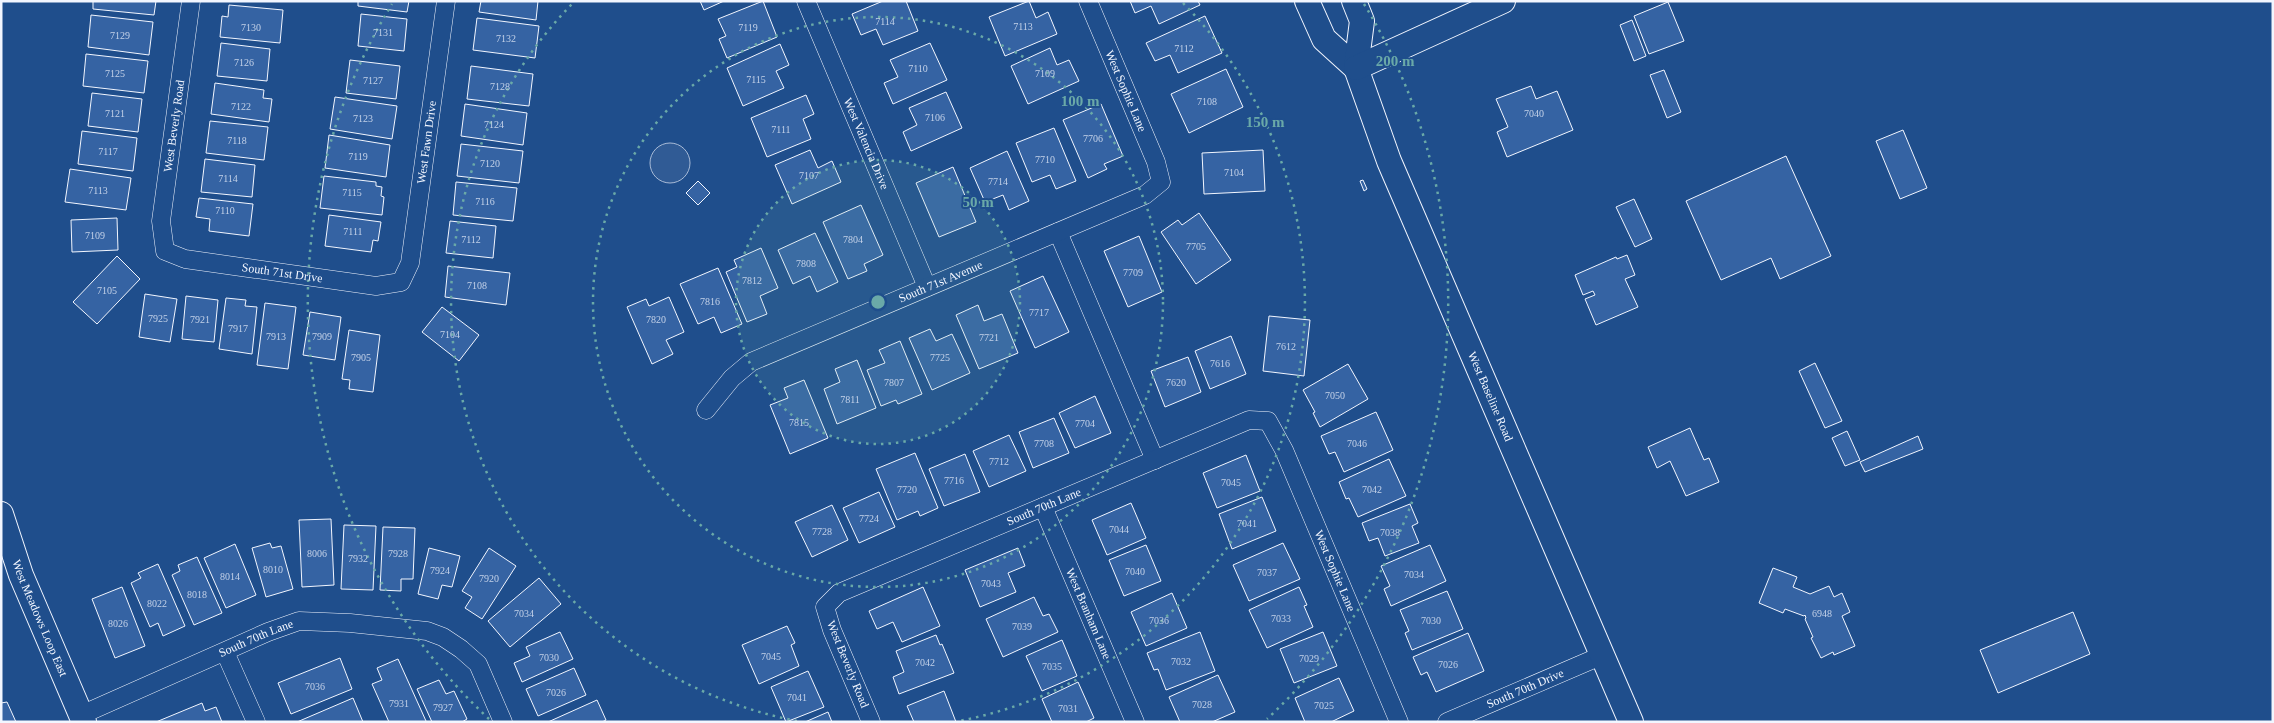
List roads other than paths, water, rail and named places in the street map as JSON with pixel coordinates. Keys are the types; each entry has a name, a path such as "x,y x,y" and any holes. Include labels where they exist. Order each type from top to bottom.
{"main road":[{"name":"West Baseline Road","path":"1307,1 1324,39 1356,68"},
{"name":"West Baseline Road","path":"1354,1 1362,21 1356,68 1389,161 1631,722"},
{"path":"1356,68 1503,1"},
{"name":"West Meadows Loop East","path":"1,514 21,575 82,718"}],"street":[{"name":"West Beverly Road","path":"165,251 161,221 191,1"},
{"name":"West Fawn Drive","path":"401,282 410,263 446,1"},
{"name":"West Valencia Drive","path":"806,1 927,287"},
{"name":"West Sophie Lane","path":"1088,1 1156,162 1161,182"},
{"name":"South 71st Avenue","path":"706,410 732,378 751,362 1145,195 1161,182"},
{"path":"1058,232 1155,460"},
{"name":"South 71st Drive","path":"165,251 185,259 376,286 401,282"},
{"name":"South 70th Lane","path":"825,607 839,593 1249,420 1268,421"},
{"name":"West Sophie Lane","path":"1268,421 1284,450 1399,722"},
{"name":"West Branham Lane","path":"1043,507 1134,722"},
{"name":"West Beverly Road","path":"825,607 832,630 871,722"},
{"name":"South 70th Lane","path":"82,718 268,632 299,622 328,621 411,628 443,637 461,648 478,664 504,722"},
{"path":"225,652 256,722"},
{"name":"South 70th Drive","path":"1447,722 1603,655"}]}
